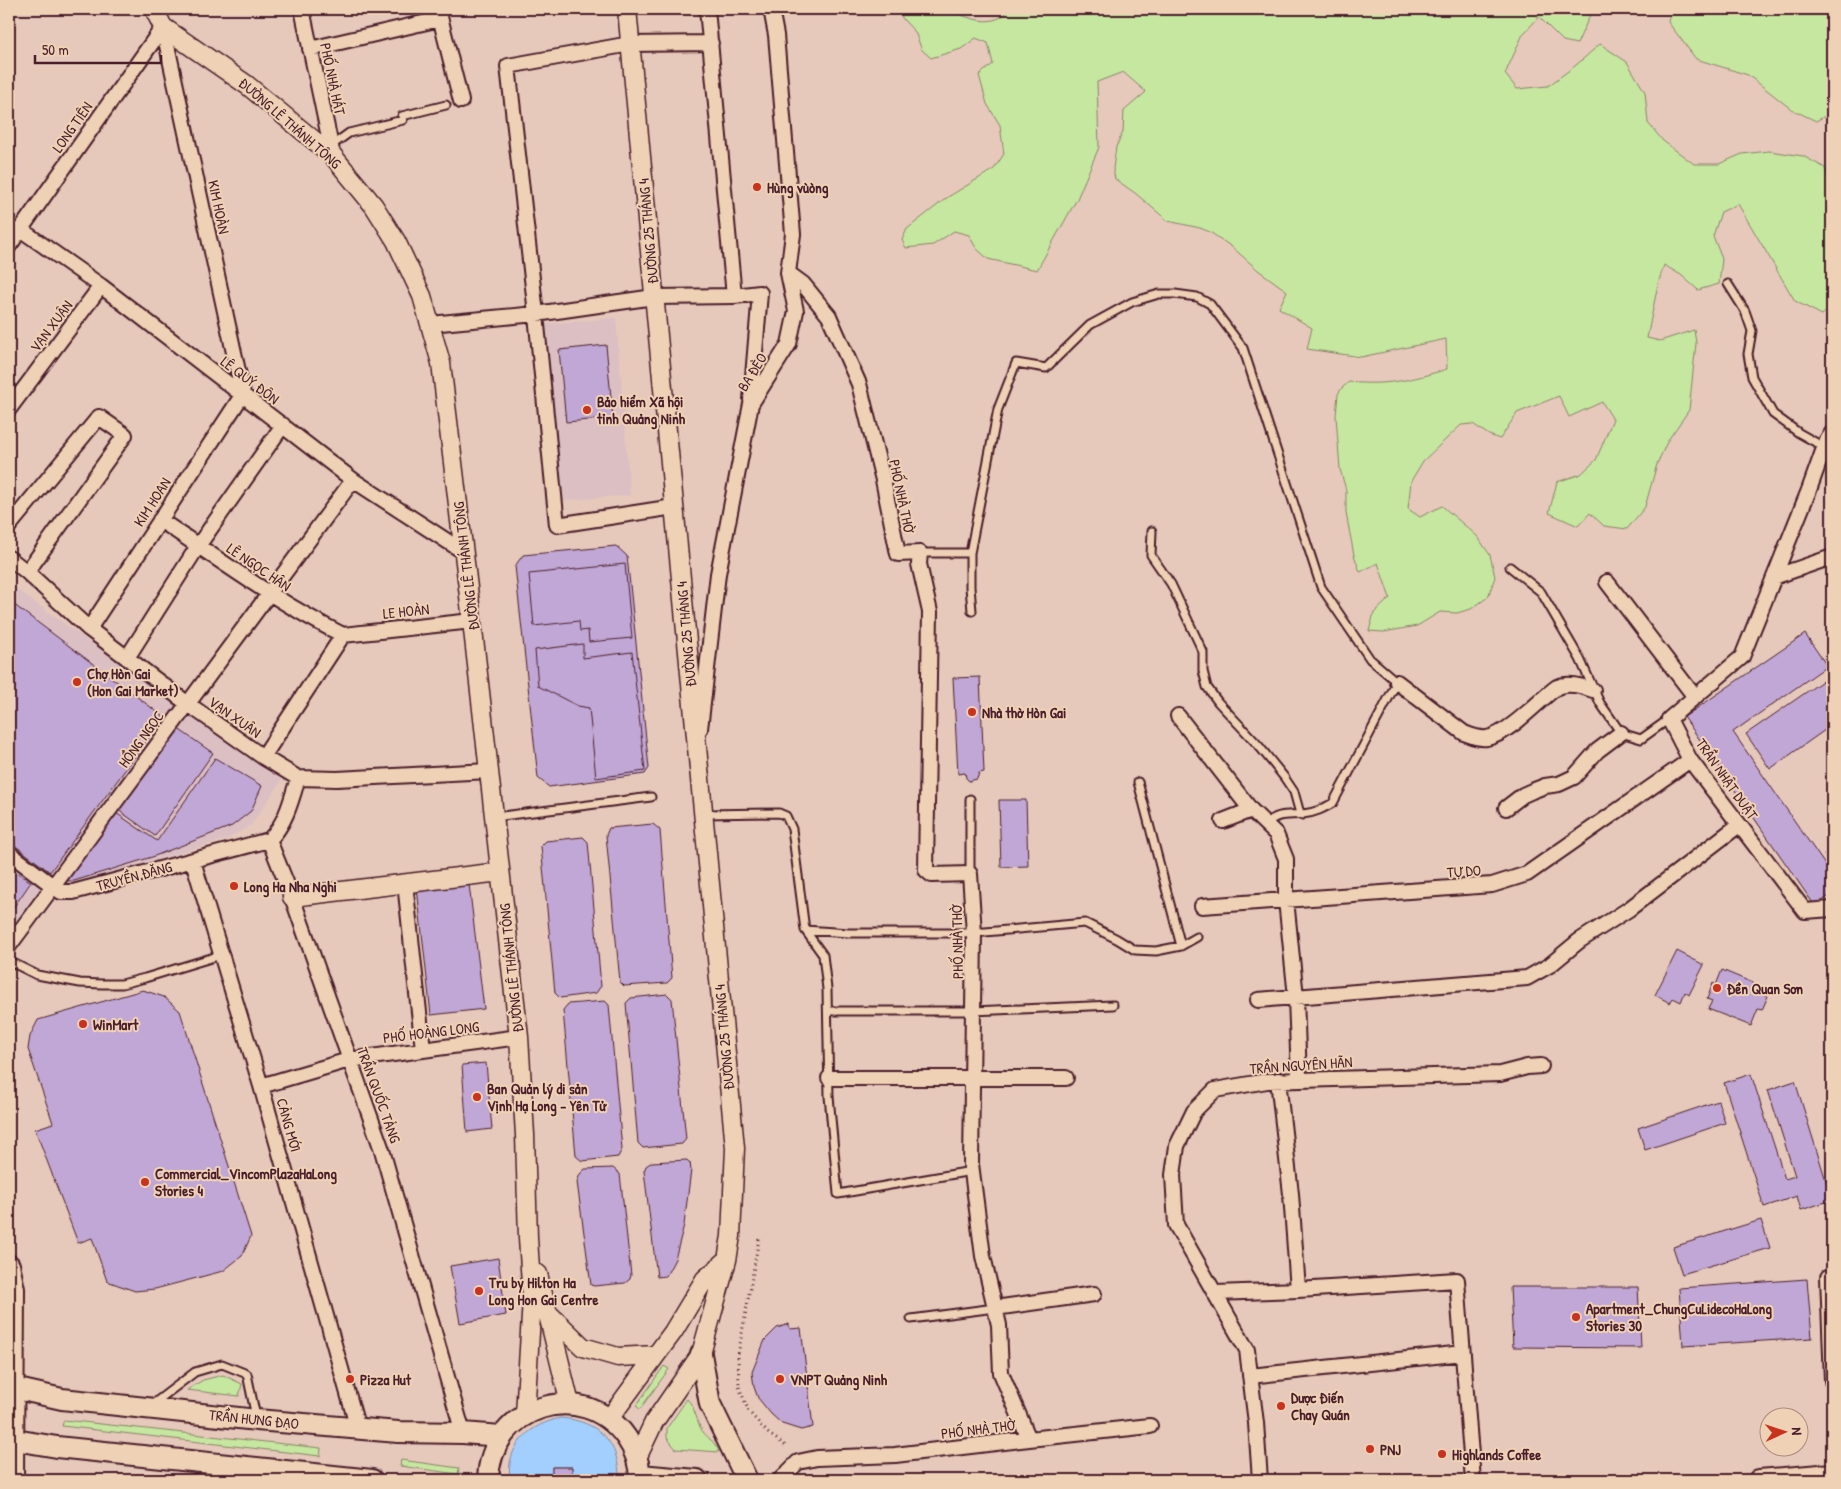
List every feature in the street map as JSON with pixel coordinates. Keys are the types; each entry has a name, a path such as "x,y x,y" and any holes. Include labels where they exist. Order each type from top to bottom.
{"main road":[{"path":"9,1265 14,1289 11,1439 13,1480"},
{"path":"701,1354 710,1404 747,1480"},
{"name":"TRẦN HƯNG ĐẠO","path":"12,1388 62,1399 257,1420 398,1432 463,1433 501,1436"},
{"path":"488,1480 490,1463 501,1436 515,1422 539,1408 570,1404 583,1406 609,1419 621,1430 630,1443 639,1471 697,1480"},
{"path":"11,1439 57,1446 372,1480"},
{"path":"1758,1480 1832,1474"}],"street":[{"name":"ĐƯỜNG LÊ THÁNH TÔNG","path":"154,9 163,27 247,84 332,151 374,206 396,241 422,296 441,363 519,1037 532,1300 525,1415"},
{"name":"PHỐ NHÀ HÁT","path":"302,9 332,151"},
{"name":"ĐƯỜNG 25 THÁNG 4","path":"627,9 735,1148 731,1236 727,1260 701,1354 654,1422 639,1471"},
{"path":"708,9 734,296"},
{"name":"BA ĐÈO","path":"698,755 718,574 751,404 789,344 796,311 788,273 793,234 776,35 771,9"},
{"path":"310,49 439,14 461,101"},
{"name":"LONG TIÊN","path":"9,246 163,27"},
{"name":"KIM HOÀN","path":"163,27 243,394"},
{"path":"674,507 557,525 536,314 508,66 630,44 711,43"},
{"name":"LÊ QUÝ ĐÔN","path":"20,229 101,286 353,480 464,552"},
{"name":"PHỐ NHÀ THỜ","path":"780,1480 798,1462 808,1460 895,1455 1029,1439 1001,1373 999,1325 983,1256 972,1171 974,933 970,874 932,875 926,870 930,612 919,564 920,553 898,554 883,480 859,384 829,316 803,284 788,273"},
{"name":"VẠN XUÂN","path":"9,409 101,286"},
{"path":"430,324 536,314 654,297 760,294 751,404"},
{"name":"KIM HOAN","path":"89,629 243,394"},
{"path":"9,526 99,417 125,435 15,567"},
{"path":"127,658 198,546 283,425"},
{"path":"1669,719 1742,657 1824,447 1832,433"},
{"name":"HỒNG NGỌC","path":"9,946 353,480"},
{"name":"LÊ NGỌC HÂN","path":"160,520 269,594 343,635"},
{"path":"1774,577 1832,558"},
{"name":"VẠN XUÂN","path":"15,567 89,629 188,704 263,757 298,778 337,779 489,771"},
{"path":"1607,582 1695,697"},
{"name":"LE HOÀN","path":"343,635 472,621"},
{"path":"263,757 343,635"},
{"path":"1397,682 1464,733 1476,738 1485,738 1502,732 1557,686 1569,684 1593,690"},
{"path":"1178,716 1251,810 1276,834 1286,859 1286,900 1296,997 1299,1079"},
{"name":"TRẦN NHẬT DUẬT","path":"1669,719 1690,760 1805,911 1832,909"},
{"path":"1506,808 1523,795 1532,791 1574,778 1597,752 1621,733"},
{"name":"TỰ DO","path":"1202,906 1492,885 1528,874 1690,760"},
{"path":"269,840 279,830 287,814 298,778"},
{"path":"1224,820 1251,810"},
{"path":"1258,1000 1527,978 1550,965 1579,941 1629,909 1739,825"},
{"name":"TRUYỀN ĐĂNG","path":"9,853 60,892 73,892 269,840"},
{"name":"TRẦN QUỐC TẢNG","path":"269,840 292,897 382,1150 463,1433"},
{"name":"CẢNG MỚI","path":"192,861 261,1086 358,1429"},
{"path":"292,897 500,872"},
{"path":"405,884 424,1049"},
{"name":"PHỐ HOÀNG LONG","path":"261,1086 350,1060 519,1037"},
{"name":"TRẦN NGUYÊN HÃN","path":"1260,1480 1256,1423 1247,1350 1176,1225 1173,1175 1177,1146 1194,1111 1215,1090 1278,1080 1500,1074 1528,1067 1542,1066"},
{"path":"829,1078 1066,1078"},
{"path":"1278,1080 1291,1194 1298,1290"},
{"name":"ĐƯỜNG LÊ THÁNH TÔNG","path":"528,1238 570,1404"},
{"path":"609,1419 672,1332 705,1279 727,1260"},
{"path":"1828,1277 1832,1381"},
{"path":"1215,1293 1457,1280 1473,1480"},
{"path":"995,1308 1094,1294"},
{"path":"547,1312 583,1347 618,1357 656,1355"},
{"path":"1250,1376 1463,1353"},
{"path":"1029,1439 1150,1426"}],"lane":[{"path":"332,151 349,133 402,120 402,116 446,105"},
{"path":"1728,284 1744,311 1752,331 1748,354 1752,377 1773,414 1799,434 1824,447"},
{"path":"972,611 970,553 998,409 1016,363 1046,368 1090,325 1132,302 1159,294 1175,294 1197,297 1210,304 1243,348 1321,587 1370,659 1397,682 1333,803 1320,810 1302,815 1285,814 1271,819 1267,824"},
{"path":"1152,531 1151,555 1171,584 1203,652 1203,671 1207,687 1284,777 1294,792 1302,815"},
{"path":"920,553 970,553"},
{"path":"1510,566 1541,592 1580,660 1593,690 1621,733 1641,739 1669,719"},
{"path":"1138,782 1181,946"},
{"path":"494,817 652,797"},
{"path":"970,799 970,874"},
{"path":"703,814 779,813 786,816 792,829 805,930 822,955 827,989 829,1096 838,1194 972,1171"},
{"path":"805,930 849,933 974,933 1085,923 1135,950 1156,951 1181,946 1197,938"},
{"path":"9,961 37,975 80,983 122,984 221,956"},
{"path":"828,1011 973,1011 1114,1004"},
{"path":"910,1319 995,1308"},
{"path":"150,1407 195,1372 222,1364 247,1374 257,1420"}],"path":[{"path":"759,1239 738,1355 739,1387 749,1412 768,1433 786,1446"}],"shaded area":[{"name":"Bảo hiểm Xã hội tỉnh Quảng Ninh","path":"616,318 630,495 558,501 544,324"},
{"name":"Chợ Hòn Gai (Hon Gai Market)","path":"9,584 282,780 251,825 227,839 67,886 43,900 9,941"}],"green space":[{"path":"901,9 940,9 985,21 1002,16 1010,9 1588,9 1590,15 1577,44 1563,41 1539,17 1523,34 1505,74 1517,89 1548,86 1600,44 1627,62 1645,92 1648,123 1663,141 1694,164 1719,164 1742,154 1769,151 1803,156 1825,168 1832,195 1832,306 1822,315 1795,301 1738,204 1721,212 1713,236 1722,259 1719,284 1698,290 1681,275 1664,265 1658,284 1647,338 1660,341 1694,330 1696,343 1689,410 1668,440 1657,464 1645,507 1627,529 1604,526 1590,513 1578,526 1549,513 1557,482 1581,474 1596,460 1613,419 1602,402 1569,417 1559,396 1517,413 1500,439 1489,435 1473,424 1461,425 1423,461 1411,481 1408,509 1420,517 1442,506 1477,536 1490,555 1495,577 1488,597 1471,609 1457,613 1440,612 1417,626 1384,632 1369,631 1374,613 1390,598 1378,563 1360,572 1354,555 1346,513 1346,490 1340,469 1336,416 1338,394 1349,382 1387,383 1447,369 1446,339 1361,357 1307,349 1312,328 1279,308 1287,291 1210,232 1168,221 1115,179 1113,169 1116,147 1123,132 1124,111 1146,92 1123,72 1097,82 1099,147 1077,199 1037,270 988,259 976,248 969,235 954,231 933,245 906,248 902,240 907,229 948,197 994,169 1004,154 1000,125 987,104 979,75 993,64 988,43 976,38 961,49 931,58 922,50 915,32 902,18"},
{"path":"1671,9 1832,9 1832,112 1816,121 1791,109 1748,75 1696,59 1668,22"},
{"path":"664,1366 669,1369 640,1409 636,1406"},
{"path":"223,1375 242,1384 239,1396 187,1390 203,1380"},
{"path":"687,1399 703,1432 719,1452 676,1449 667,1438 667,1428"},
{"path":"64,1420 321,1448 320,1456 62,1426"},
{"path":"401,1460 459,1468 458,1474 400,1466"}],"water":[{"path":"561,1418 586,1424 604,1436 611,1444 616,1455 619,1480 572,1480 572,1467 552,1467 552,1480 510,1480 509,1468 512,1457 522,1438 539,1425"}],"building":[{"path":"606,345 613,418 566,422 559,350"},
{"path":"616,546 627,556 649,768 645,774 549,787 538,778 515,566 523,555"},
{"path":"625,564 632,638 589,642 588,630 580,631 579,621 534,626 529,574"},
{"path":"9,601 164,717 50,872 9,841"},
{"path":"1805,634 1827,666 1733,732 1832,875 1832,894 1815,906 1684,717"},
{"path":"583,644 583,658 632,652 645,771 596,778 589,708 578,706 538,686 535,650"},
{"path":"1831,675 1832,725 1770,769 1746,734"},
{"path":"980,677 984,772 979,773 977,779 969,781 965,773 958,774 953,678"},
{"path":"174,726 213,753 155,836 114,807"},
{"path":"215,758 262,786 251,811 232,826 152,857 74,881 65,881 116,813 157,841"},
{"path":"999,800 1026,800 1028,866 1001,867"},
{"path":"653,824 660,830 672,978 667,983 624,986 620,982 606,835 609,828"},
{"path":"583,837 588,842 601,986 596,993 560,998 555,993 541,846 546,841"},
{"path":"1832,848 1832,866 1824,854"},
{"path":"9,867 31,882 9,914"},
{"path":"469,884 484,1009 431,1015 417,888"},
{"path":"1677,951 1704,965 1689,995 1685,992 1681,1002 1673,998 1670,1003 1655,995"},
{"path":"1722,970 1753,983 1751,988 1768,996 1762,1010 1758,1009 1751,1026 1708,1009 1712,1001 1707,999 1713,983 1716,985"},
{"name":"Commercial_VincomPlazaHaLong Stories 4","path":"143,990 164,997 180,1011 251,1236 242,1256 223,1271 155,1289 135,1291 107,1281 92,1238 78,1243 35,1129 53,1123 28,1049 30,1036 38,1020"},
{"path":"667,994 672,999 686,1139 682,1144 643,1148 638,1143 626,1003 631,998"},
{"path":"605,1001 609,1005 622,1149 618,1157 582,1161 576,1156 563,1010 568,1004"},
{"name":"Ban Quản lý di sản Vịnh Hạ Long - Yên Tử","path":"486,1063 492,1129 467,1132 462,1065"},
{"path":"1751,1074 1785,1179 1795,1176 1768,1090 1795,1081 1832,1200 1801,1210 1797,1196 1764,1207 1724,1083"},
{"path":"1718,1101 1725,1123 1645,1150 1638,1128"},
{"path":"687,1160 690,1163 691,1170 684,1225 675,1259 666,1276 657,1277 644,1171 646,1166 652,1162"},
{"path":"613,1168 620,1174 631,1275 630,1279 625,1283 594,1286 591,1285 577,1182 580,1174 585,1169"},
{"path":"1761,1220 1770,1248 1682,1274 1673,1247"},
{"name":"Tru by Hilton Ha Long Hon Gai Centre","path":"498,1258 506,1315 460,1323 450,1266"},
{"name":"Apartment_ChungCuLidecoHaLong Stories 30","path":"1807,1279 1812,1338 1683,1346 1679,1288"},
{"name":"Apartment_ChungCuLidecoHaLong Stories 30","path":"1510,1287 1638,1287 1641,1348 1513,1347"},
{"name":"VNPT Quảng Ninh","path":"789,1324 790,1329 801,1328 813,1427 801,1430 782,1424 771,1414 758,1398 752,1372 765,1340 777,1328"},
{"path":"552,1467 572,1467 572,1480 552,1480"}],"place":[{"name":"Hùng vùòng","path":"757,187"},
{"name":"Bảo hiểm Xã hội tỉnh Quảng Ninh","path":"587,410"},
{"name":"Chợ Hòn Gai (Hon Gai Market)","path":"77,682"},
{"name":"Nhà thờ Hòn Gai","path":"972,712"},
{"name":"Long Ha Nha Nghi","path":"234,886"},
{"name":"Đền Quan Sơn","path":"1717,988"},
{"name":"WinMart","path":"83,1024"},
{"name":"Ban Quản lý di sản Vịnh Hạ Long - Yên Tử","path":"477,1097"},
{"name":"Commercial_VincomPlazaHaLong Stories 4","path":"145,1182"},
{"name":"Tru by Hilton Ha Long Hon Gai Centre","path":"479,1291"},
{"name":"Apartment_ChungCuLidecoHaLong Stories 30","path":"1576,1317"},
{"name":"Pizza Hut","path":"350,1379"},
{"name":"VNPT Quảng Ninh","path":"780,1379"},
{"name":"Dược Điến Chay Quán","path":"1281,1406"},
{"name":"PNJ","path":"1370,1449"},
{"name":"Highlands Coffee","path":"1442,1454"}]}
